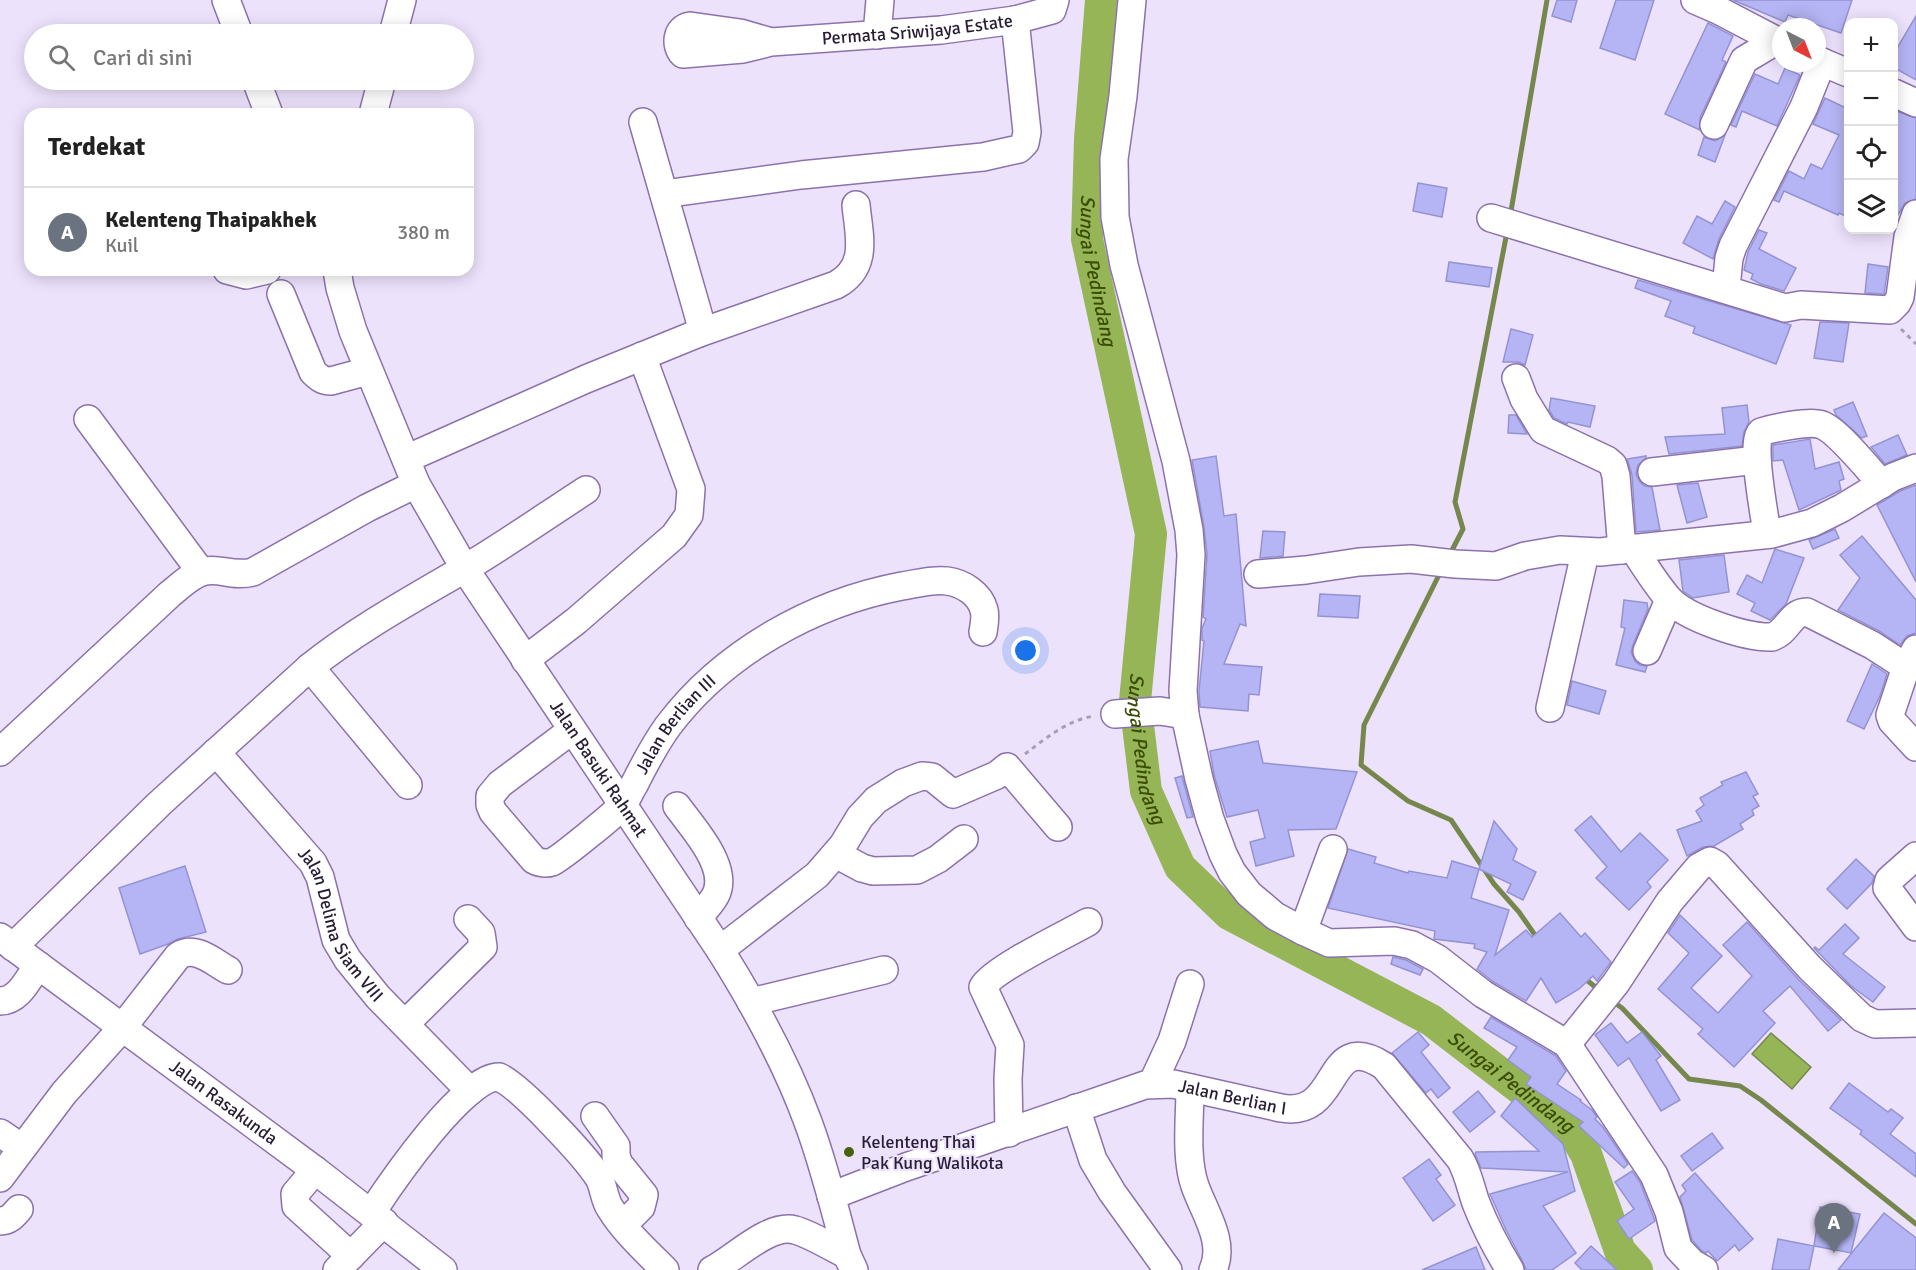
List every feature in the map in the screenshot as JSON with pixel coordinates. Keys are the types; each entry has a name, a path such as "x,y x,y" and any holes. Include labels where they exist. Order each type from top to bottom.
{"street":[{"path":"226,0 235,24"},
{"path":"396,24 402,0"},
{"path":"877,35 880,0"},
{"name":"Permata Sriwijaya Estate","path":"771,42 941,30 1015,20 1049,12 1054,7 1055,0"},
{"path":"1132,0 1123,96 1114,159 1115,217 1124,266 1176,461 1189,530 1191,555 1183,691 1172,713 1210,819 1232,872 1261,905 1275,916 1303,931 1329,943 1394,941 1412,945 1438,959 1484,994 1567,1044 1654,1175 1669,1212 1678,1248 1692,1263 1704,1270"},
{"path":"1695,0 1772,39"},
{"path":"664,195 801,175 982,157 1019,148 1025,143 1027,132 1015,20"},
{"path":"1714,125 1744,60 1772,45"},
{"path":"1826,64 1844,72"},
{"path":"1726,288 1729,258 1733,246 1804,107 1816,72"},
{"path":"260,90 267,108"},
{"path":"375,108 379,90"},
{"path":"1898,95 1916,103"},
{"path":"643,122 698,310 701,325 699,333"},
{"path":"0,752 170,594 201,572 208,570 234,575 253,572 367,508 411,472 642,356 845,280 858,262 861,250 856,205"},
{"path":"1491,218 1726,288 1785,308 1801,305 1890,310 1898,303 1900,297 1908,237 1916,214"},
{"name":"Jalan Basuki Rahmat","path":"338,276 345,308 368,371 411,472 465,569 720,950 751,1002 788,1075 808,1122 850,1262"},
{"path":"281,294 313,372 317,376 325,381 331,381 368,371"},
{"path":"525,660 576,621 674,536 689,515 691,489 642,356"},
{"path":"1516,378 1524,399 1543,430 1613,465 1627,549 1669,600 1691,615 1721,626 1766,637 1778,635 1796,615 1808,612 1872,645 1911,658 1890,715 1916,747"},
{"path":"88,419 201,572"},
{"path":"1767,534 1757,460 1757,437 1761,432 1818,423 1832,432 1882,484"},
{"path":"1652,471 1757,460"},
{"path":"1258,574 1389,560 1426,559 1496,566 1525,556 1560,550 1585,553 1767,534 1812,523 1893,477 1916,468"},
{"path":"7,942 310,667 363,628 465,569 586,490"},
{"path":"1550,708 1585,553"},
{"name":"Jalan Berlian III","path":"572,729 492,791 489,800 493,812 534,860 546,863 553,862 564,854 622,806 668,727 693,697 722,671 751,650 807,616 829,606 880,590 935,580 949,581 966,587 978,598 985,611 983,632"},
{"path":"1647,651 1669,600"},
{"path":"310,667 408,785"},
{"path":"1115,714 1172,713"},
{"name":"Jalan Delima Siam VIII","path":"216,752 313,863 320,877 333,929 341,948 358,974 470,1091"},
{"path":"720,950 817,875 836,854 867,809 893,788 914,778 932,777 940,781 953,794 997,775 1007,767 1058,827"},
{"path":"676,806 712,855 718,879 716,895 698,918"},
{"path":"836,854 862,868 873,871 917,870 938,859 964,839"},
{"path":"1303,931 1333,849"},
{"path":"1916,856 1899,870 1887,885 1888,892 1916,927"},
{"path":"1567,1044 1616,983 1670,901 1699,867 1710,861 1717,865 1810,968 1862,1018 1875,1024 1916,1023"},
{"path":"405,1024 480,952 484,944 481,933 468,919"},
{"path":"1009,1133 1010,1044 983,987 989,980 1022,958 1088,922"},
{"name":"Jalan Rasakunda","path":"7,942 122,1028 194,1078 378,1217 438,1269"},
{"path":"0,1178 64,1093 122,1028 174,961 184,952 194,952 228,970"},
{"path":"0,1001 11,999 18,994 38,965"},
{"path":"751,1002 884,970"},
{"path":"1152,1084 1167,1053 1190,984"},
{"name":"Jalan Berlian I","path":"831,1197 906,1167 1009,1133 1128,1089 1152,1084 1173,1084 1293,1110 1305,1107 1320,1097 1335,1071 1345,1060 1362,1057 1375,1060 1391,1074 1463,1164 1476,1203 1500,1256 1510,1270"},
{"path":"315,1170 295,1194 296,1206 344,1263 378,1217 417,1147 470,1091 494,1077 505,1080 561,1132 583,1157 597,1176 608,1203 623,1225 665,1270"},
{"path":"1190,1088 1191,1167 1196,1189 1208,1214 1217,1247 1217,1261 1213,1270"},
{"path":"1076,1108 1093,1160 1112,1192 1168,1270"},
{"path":"595,1116 616,1146 616,1156 620,1164 644,1195 641,1207 623,1225"},
{"path":"0,1133 22,1148"},
{"path":"712,1270 754,1243 788,1228 800,1231 850,1262"}],"path":[{"path":"1007,767 1060,729 1085,717 1115,714"}],"shaded area":[{"path":"1771,1033 1811,1067 1792,1089 1752,1054"}],"building":[{"path":"1557,0 1577,0 1571,22 1552,16"},
{"path":"1616,0 1654,0 1635,60 1600,48"},
{"path":"1733,0 1852,0 1846,18 1844,18 1841,33 1826,28 1826,18 1797,18 1788,15 1787,18 1776,18"},
{"path":"1916,16 1916,80 1898,70 1898,47"},
{"path":"1708,23 1733,36 1722,60 1726,62 1700,118 1700,130 1665,114"},
{"path":"1783,72 1794,72 1800,75 1777,126 1742,111 1736,127 1731,125 1755,74 1778,84"},
{"path":"1825,98 1844,107 1844,215 1839,213 1838,215 1784,191 1779,202 1774,200 1789,171 1804,179 1811,164 1822,169 1839,135 1813,124"},
{"path":"1898,112 1916,118 1916,199 1905,203 1898,215"},
{"path":"1725,135 1715,162 1698,155 1704,137 1715,141"},
{"path":"1418,183 1447,188 1442,217 1413,211"},
{"path":"1725,201 1735,207 1719,239 1713,259 1683,243 1697,216 1712,224"},
{"path":"1759,230 1767,233 1759,249 1796,268 1784,291 1751,279 1753,274 1744,270 1748,252"},
{"path":"1449,262 1492,268 1489,287 1446,281"},
{"path":"1868,264 1888,267 1884,294 1865,293"},
{"path":"1638,280 1791,325 1776,364 1693,333 1695,327 1665,316 1671,301 1635,288"},
{"path":"1820,322 1849,323 1843,362 1814,358"},
{"path":"1511,329 1533,335 1525,365 1518,362 1503,362"},
{"path":"1551,398 1595,406 1590,427 1568,422 1567,424 1554,418 1549,410"},
{"path":"1853,402 1867,436 1862,438 1836,415 1834,410"},
{"path":"1747,405 1749,422 1744,432 1742,446 1669,454 1665,437 1725,434 1722,408"},
{"path":"1509,415 1516,415 1527,434 1508,433"},
{"path":"1898,435 1907,455 1885,464 1871,447"},
{"path":"1810,439 1815,469 1839,462 1844,479 1839,481 1841,490 1799,510 1783,460 1773,461 1773,445"},
{"path":"1216,456 1224,516 1236,514 1246,626 1240,624 1224,664 1262,667 1259,695 1249,694 1248,711 1200,707 1199,691 1204,641 1202,640 1202,628 1206,619 1203,617 1207,554 1192,460"},
{"path":"1646,456 1638,465 1636,474 1640,482 1652,487 1660,530 1636,532 1632,475 1627,459"},
{"path":"1698,483 1707,517 1687,523 1677,485"},
{"path":"1916,485 1916,582 1877,505 1900,491"},
{"path":"1835,529 1839,538 1813,549 1809,540"},
{"path":"1263,531 1285,532 1283,556 1260,558"},
{"path":"1862,536 1916,600 1916,633 1907,636 1900,645 1879,631 1838,610 1860,578 1840,555"},
{"path":"1775,549 1804,558 1786,604 1770,620 1751,611 1755,603 1737,594 1747,575 1762,583"},
{"path":"1724,555 1729,592 1693,598 1683,591 1679,560"},
{"path":"1320,594 1360,596 1358,618 1318,616"},
{"path":"1624,600 1647,603 1648,609 1631,652 1635,661 1647,666 1645,672 1616,665 1625,628 1621,627"},
{"path":"1872,664 1887,674 1880,696 1864,729 1847,721"},
{"path":"1572,681 1606,691 1599,714 1567,705"},
{"path":"1258,741 1263,763 1357,772 1336,829 1288,830 1294,856 1256,866 1250,842 1265,838 1258,810 1227,817 1214,775 1210,751"},
{"path":"1746,772 1758,794 1753,796 1759,806 1752,810 1754,815 1740,824 1743,829 1714,846 1703,847 1687,856 1677,830 1702,821 1696,811 1704,805 1700,798 1723,785 1721,782"},
{"path":"1182,776 1193,817 1187,818 1175,778"},
{"path":"1591,816 1621,852 1640,833 1668,860 1647,882 1651,887 1629,910 1596,878 1607,867 1575,830"},
{"path":"1494,821 1517,849 1513,860 1536,872 1523,900 1507,892 1511,884 1479,869"},
{"path":"1348,849 1376,857 1374,863 1408,873 1409,871 1447,878 1452,861 1479,869 1471,898 1509,910 1495,955 1526,930 1532,937 1560,913 1581,937 1585,933 1611,962 1597,981 1593,976 1579,989 1556,1003 1541,978 1526,1001 1492,981 1477,969 1487,952 1474,948 1475,944 1434,939 1435,931 1328,908"},
{"path":"1856,859 1874,876 1872,883 1847,909 1827,889"},
{"path":"185,866 206,932 178,939 140,954 119,888"},
{"path":"1680,915 1722,956 1691,988 1718,1013 1752,976 1723,945 1747,922 1798,979 1841,1020 1828,1031 1790,986 1763,1011 1775,1023 1734,1067 1698,1034 1703,1029 1658,989 1689,953 1668,933"},
{"path":"1845,924 1859,938 1843,954 1885,987 1873,1002 1851,986 1814,948 1819,950"},
{"path":"1393,957 1406,960 1423,969 1420,975 1391,964"},
{"path":"1491,1017 1556,1056 1566,1071 1557,1084 1592,1110 1597,1117 1595,1119 1628,1164 1624,1168 1579,1126 1583,1122 1526,1084 1531,1077 1508,1060 1517,1047 1484,1028"},
{"path":"1611,1023 1627,1043 1642,1032 1661,1056 1656,1060 1680,1100 1661,1111 1629,1058 1618,1066 1595,1035"},
{"path":"1418,1032 1429,1045 1421,1052 1450,1088 1438,1098 1431,1089 1426,1093 1392,1053"},
{"path":"1849,1083 1888,1112 1891,1109 1903,1118 1890,1134 1916,1154 1916,1177 1860,1134 1862,1131 1830,1108"},
{"path":"1478,1091 1495,1112 1470,1132 1453,1112"},
{"path":"1515,1098 1563,1144 1575,1191 1543,1206 1576,1253 1552,1270 1526,1270 1490,1194 1568,1172 1481,1168 1475,1154 1476,1152 1539,1151 1501,1116"},
{"path":"1712,1133 1723,1148 1692,1171 1681,1156"},
{"path":"1429,1159 1441,1175 1436,1179 1455,1205 1433,1221 1403,1178"},
{"path":"1632,1171 1640,1182 1655,1221 1629,1239 1617,1221 1634,1209 1615,1182"},
{"path":"1695,1173 1753,1239 1739,1251 1735,1245 1717,1261 1708,1251 1706,1253 1702,1251 1692,1240 1680,1197 1686,1191 1682,1185"},
{"path":"1820,1207 1860,1214 1851,1253 1814,1246"},
{"path":"1884,1213 1916,1238 1916,1270 1838,1270"},
{"path":"1778,1239 1814,1246 1809,1270 1772,1270"},
{"path":"1591,1246 1617,1270 1582,1270 1575,1263"},
{"path":"1476,1247 1485,1270 1422,1270"}],"waterway":[{"name":"Sungai Pedindang","path":"1101,0 1090,139 1087,239 1151,534 1135,701 1146,791 1180,867 1229,914 1431,1020 1569,1126 1586,1154 1620,1251 1637,1270"},
{"path":"1510,217 1547,0"},
{"path":"1449,556 1463,529 1455,502 1507,232"},
{"path":"1442,569 1364,725 1361,765 1408,801 1451,820 1494,884 1519,912 1537,938"},
{"path":"1583,977 1599,990"},
{"path":"1611,1000 1622,1008 1689,1079 1740,1086 1761,1100 1916,1224"}],"place":[{"name":"Kelenteng Thai Pak Kung Walikota","path":"849,1152"},
{"name":"Kelenteng Thaipakhek","path":"1834,1253"}]}
